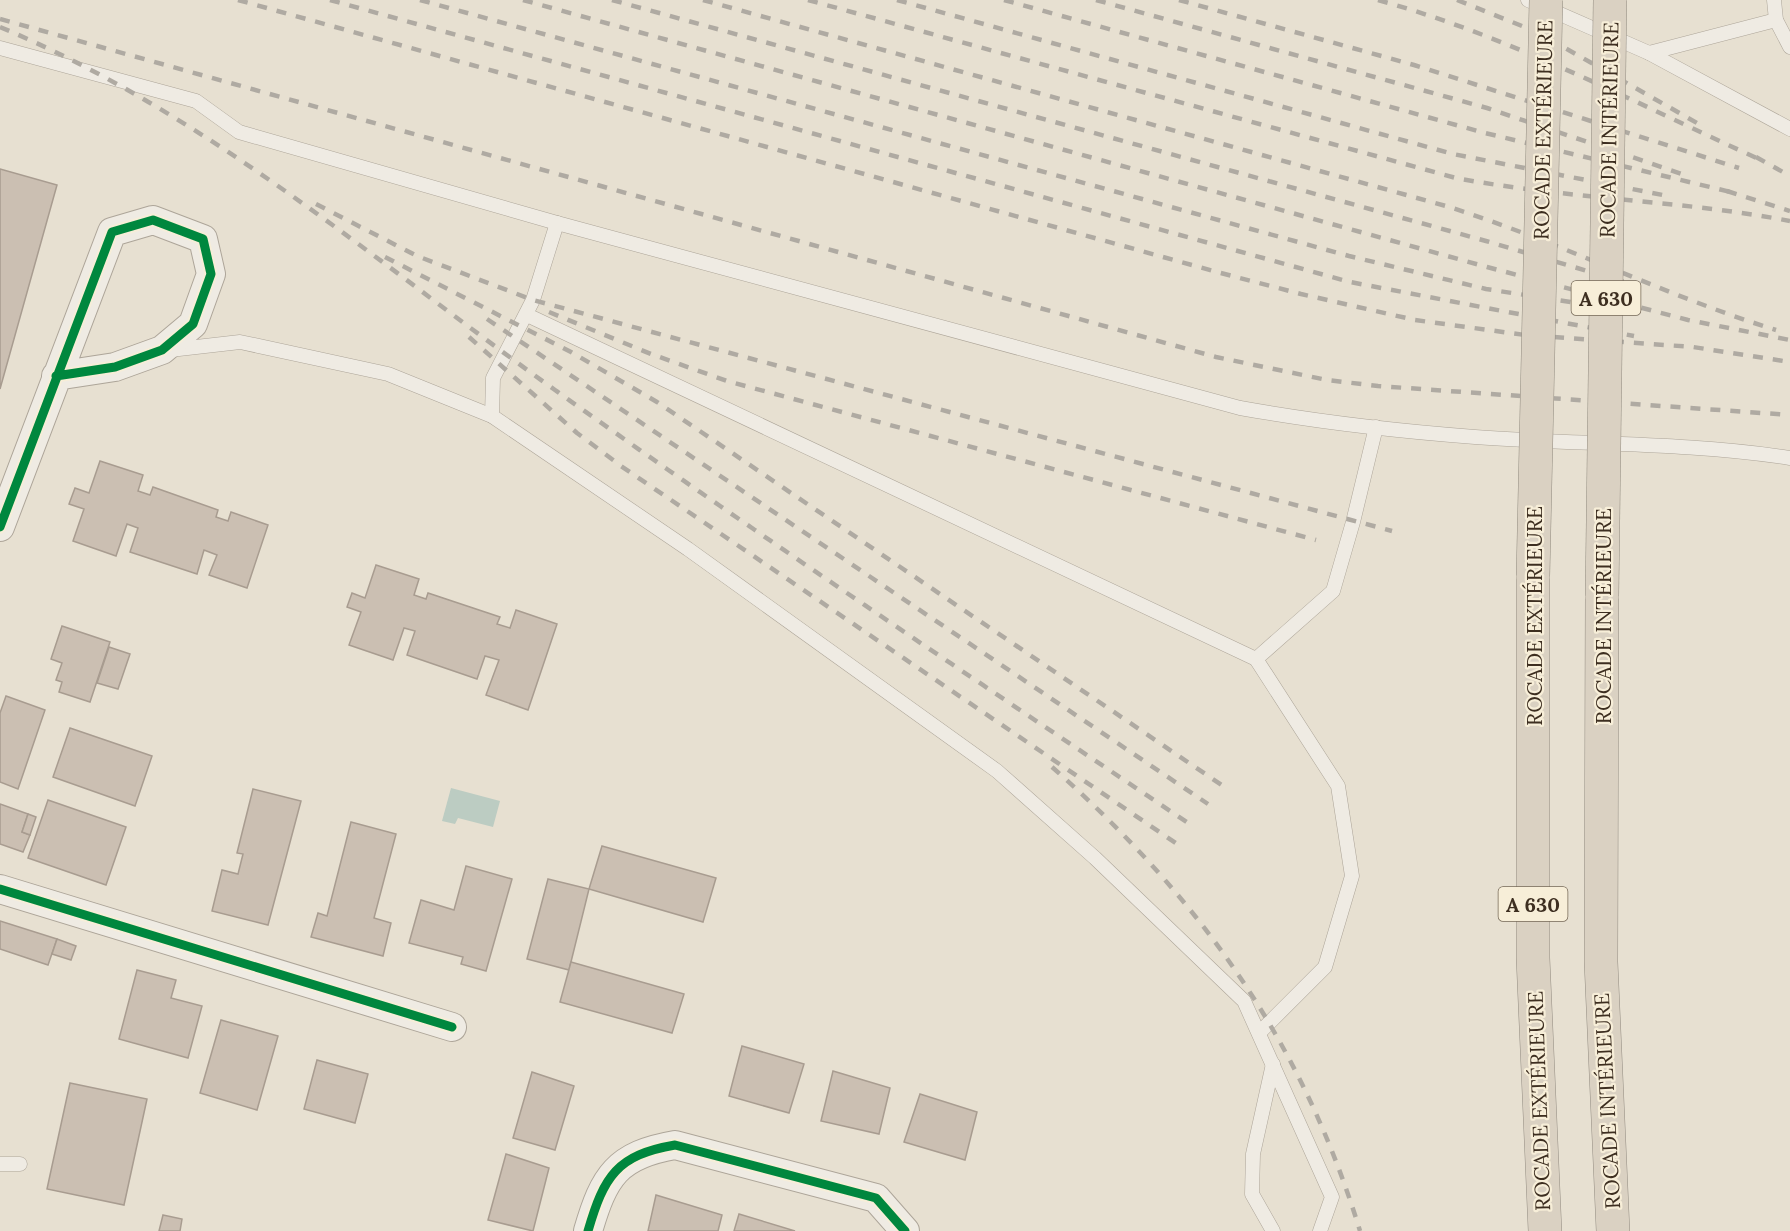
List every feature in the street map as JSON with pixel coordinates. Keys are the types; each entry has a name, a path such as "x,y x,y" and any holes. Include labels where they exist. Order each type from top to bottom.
{"highway":[{"name":"ROCADE EXTÉRIEURE","path":"1545,1231 1533,958 1533,576 1546,0"},
{"name":"ROCADE INTÉRIEURE","path":"1610,0 1602,596 1601,962 1613,1231"}],"street":[{"path":"0,527 56,376 112,232 153,220 203,239 212,274 193,324 162,351 115,367 56,376"},
{"path":"0,889 452,1027"},
{"path":"588,1231 597,1201 609,1178 625,1162 646,1150 675,1145 876,1198 905,1231"}],"lane":[{"path":"1528,0 1649,53 1790,129"},
{"path":"1774,0 1776,20 1790,47"},
{"path":"1649,53 1776,20"},
{"path":"0,48 196,101 239,132 556,223 1240,408 1311,421 1476,437 1668,446 1790,458"},
{"path":"492,417 493,378 526,315 556,223"},
{"path":"526,315 1256,659 1338,786 1352,876 1325,967 1259,1033"},
{"path":"162,351 240,342 388,374 492,417 688,549 997,771 1095,858 1244,1001 1332,1197 1320,1231"},
{"path":"1256,659 1333,591 1353,522 1376,427"},
{"path":"1273,1064 1253,1154 1252,1194 1273,1231"},
{"path":"0,1164 20,1164"}],"shaded area":[{"path":"451,788 500,801 493,827 458,818 455,824 442,821"}],"building":[{"path":"0,169 57,185 0,389"},
{"path":"100,461 143,475 138,491 150,495 153,487 218,510 216,517 228,521 231,512 268,525 247,588 209,575 217,555 204,550 197,574 130,552 138,528 127,524 116,556 73,541 84,509 69,504 75,488 89,493"},
{"path":"376,565 419,579 414,595 426,599 428,593 500,617 497,624 510,628 516,610 557,624 528,710 486,695 499,660 485,656 477,679 407,655 415,631 404,628 393,660 349,645 361,612 347,607 352,593 365,598"},
{"path":"62,626 110,642 90,702 59,692 62,682 56,680 62,663 51,659"},
{"path":"109,647 130,654 118,689 97,683"},
{"path":"6,696 45,710 18,789 0,782 0,713"},
{"path":"70,728 152,756 135,806 53,777"},
{"path":"253,789 301,801 268,925 212,911 222,870 238,874 243,854 237,853"},
{"path":"48,800 126,827 106,885 28,858"},
{"path":"0,804 28,814 22,832 30,835 23,852 0,844"},
{"path":"28,814 36,817 30,835 22,832"},
{"path":"351,822 396,834 374,918 391,923 383,956 311,937 318,913 327,916"},
{"path":"602,846 716,878 703,922 589,889"},
{"path":"466,866 512,879 486,971 461,964 463,957 409,943 421,900 454,910"},
{"path":"548,879 589,889 569,970 527,959"},
{"path":"0,921 57,939 48,965 0,949"},
{"path":"57,939 76,946 71,960 52,954"},
{"path":"571,962 684,994 672,1033 560,1002"},
{"path":"137,970 176,980 171,998 202,1006 188,1058 119,1039"},
{"path":"221,1020 278,1036 257,1110 200,1093"},
{"path":"742,1046 804,1064 789,1113 729,1096"},
{"path":"317,1060 368,1074 355,1123 304,1109"},
{"path":"833,1071 890,1088 879,1134 821,1121"},
{"path":"532,1072 574,1086 555,1150 513,1138"},
{"path":"70,1083 147,1099 124,1205 47,1189"},
{"path":"920,1094 977,1112 965,1160 904,1142"},
{"path":"506,1154 549,1168 533,1231 488,1220"},
{"path":"656,1195 722,1215 718,1231 648,1231"},
{"path":"739,1214 795,1231 734,1231"},
{"path":"163,1215 182,1219 180,1231 159,1231"}],"railway":[{"path":"238,0 1301,294 1415,320 1525,335 1693,347 1790,362"},
{"path":"330,0 1350,282 1634,336"},
{"path":"420,0 1349,256 1486,289 1629,311"},
{"path":"523,0 1487,267 1688,320 1790,340"},
{"path":"612,0 1486,241 1638,286"},
{"path":"703,0 1446,206 1529,235 1693,301 1776,330"},
{"path":"808,0 1456,178 1540,191 1707,208 1790,221"},
{"path":"897,0 1453,154 1668,196"},
{"path":"1004,0 1485,133 1735,193"},
{"path":"1096,0 1487,108 1682,174"},
{"path":"1179,0 1414,65 1739,168"},
{"path":"1378,0 1428,15 1525,52 1761,160"},
{"path":"1457,0 1537,32 1704,127"},
{"path":"0,19 1216,357 1327,380 1378,386 1790,415"},
{"path":"0,27 76,62 148,102 219,146 288,193 634,446 873,611 1194,827"},
{"path":"1756,157 1790,176"},
{"path":"1727,191 1790,211"},
{"path":"316,204 417,256 533,300 1392,531"},
{"path":"385,257 571,352 657,402 1223,786"},
{"path":"549,312 651,354 727,381 1316,540"},
{"path":"487,319 1208,804"},
{"path":"469,337 577,433 621,466 1180,846"},
{"path":"1052,767 1154,868 1199,921 1240,977 1276,1035 1308,1097 1336,1162 1360,1231"}],"cycle path":[{"path":"0,527 112,232 153,220 203,239 211,274 193,324 162,350 115,367 56,376"},
{"path":"0,889 452,1027"},
{"path":"588,1231 600,1196 616,1171 639,1155 675,1145 876,1198 905,1231"}]}
